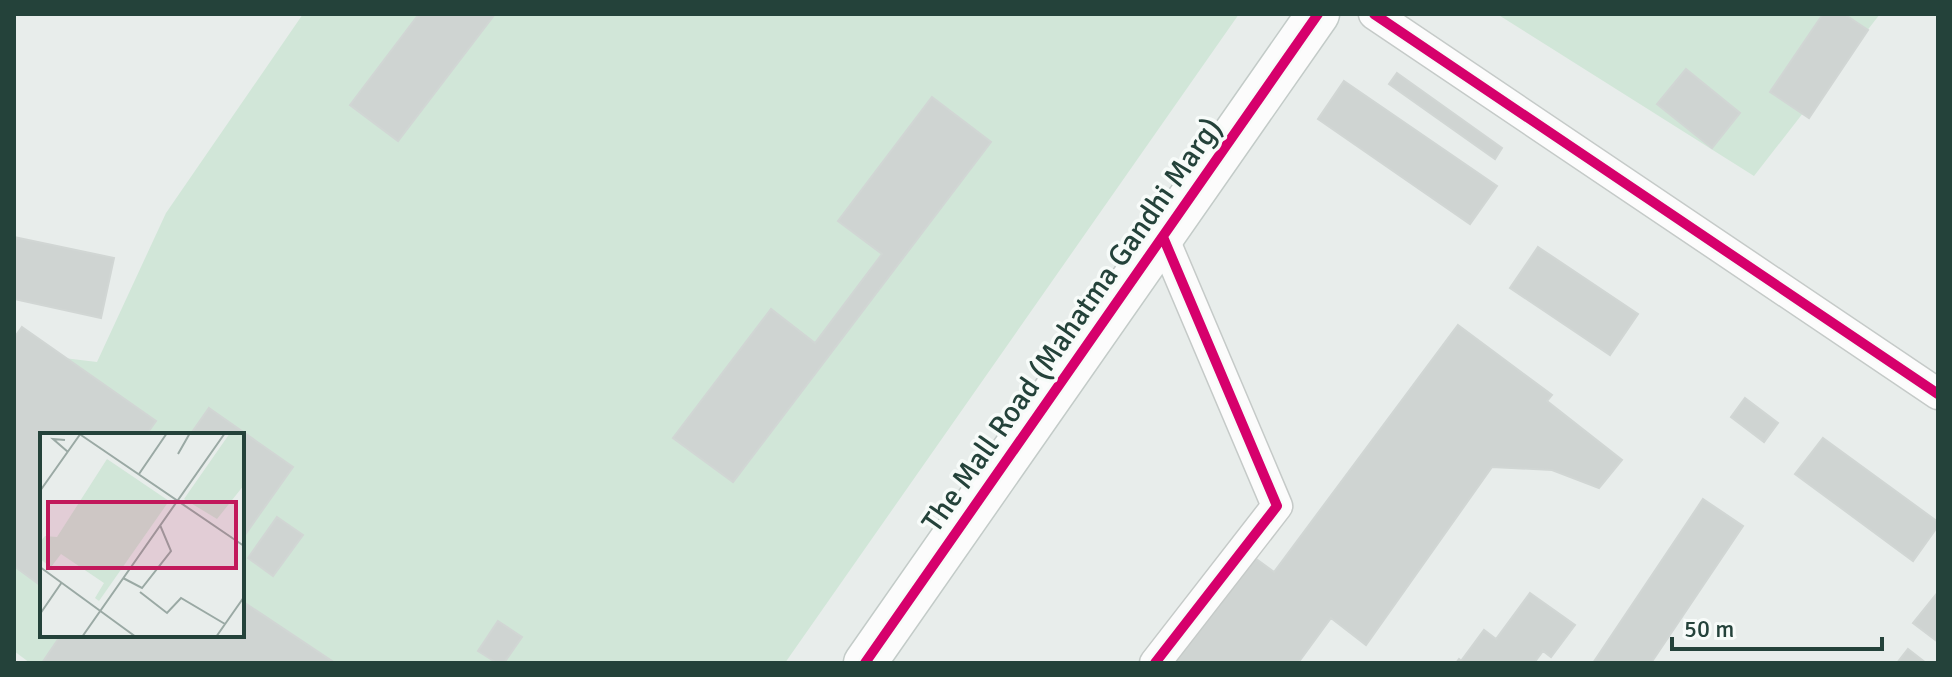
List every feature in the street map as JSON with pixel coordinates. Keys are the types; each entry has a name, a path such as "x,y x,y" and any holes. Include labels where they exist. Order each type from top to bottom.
{"street":[{"name":"The Mall Road (Mahatma Gandhi Marg)","path":"865,663 1318,14"},
{"path":"1374,14 1938,394"},
{"path":"1155,663 1277,506 1163,237"}],"green space":[{"path":"303,14 1239,14 785,663 335,663 244,602 244,433 40,433 40,637 60,637 42,663 30,663 14,651 14,352 97,362 166,213"},
{"path":"1497,14 1880,14 1754,176"}],"building":[{"path":"419,14 495,14 398,141 350,105"},
{"path":"1823,14 1844,14 1868,30 1809,118 1770,92"},
{"path":"1686,69 1740,113 1712,148 1657,104"},
{"path":"1397,73 1502,148 1495,159 1389,84"},
{"path":"1344,81 1497,186 1470,224 1318,119"},
{"path":"932,97 991,142 733,482 673,438 771,309 815,343 882,254 838,221"},
{"path":"14,237 114,258 101,318 14,299"},
{"path":"1538,247 1638,314 1610,355 1510,288"},
{"path":"1458,325 1552,395 1547,401 1622,460 1599,488 1552,470 1492,467 1366,645 1331,618 1298,663 1156,663 1241,548 1274,572"},
{"path":"22,327 156,421 147,433 40,433 40,585 14,566 14,338"},
{"path":"1745,398 1778,423 1764,442 1731,417"},
{"path":"209,408 293,467 244,536 244,433 191,433"},
{"path":"1823,438 1938,522 1913,561 1795,474"},
{"path":"1703,499 1743,526 1651,663 1593,663"},
{"path":"277,517 303,535 273,576 248,558"},
{"path":"1938,592 1938,642 1913,623"},
{"path":"1530,593 1575,625 1551,657 1543,651 1534,663 1456,663 1459,659 1461,661 1484,630 1496,639"},
{"path":"244,602 335,663 42,663 60,637 244,637"},
{"path":"498,621 522,637 504,663 497,663 478,651"},
{"path":"1908,649 1926,663 1897,663"}],"cycle path":[{"path":"865,663 1318,14"},
{"path":"1374,14 1938,394"},
{"path":"1155,663 1277,506 1163,237"}]}
